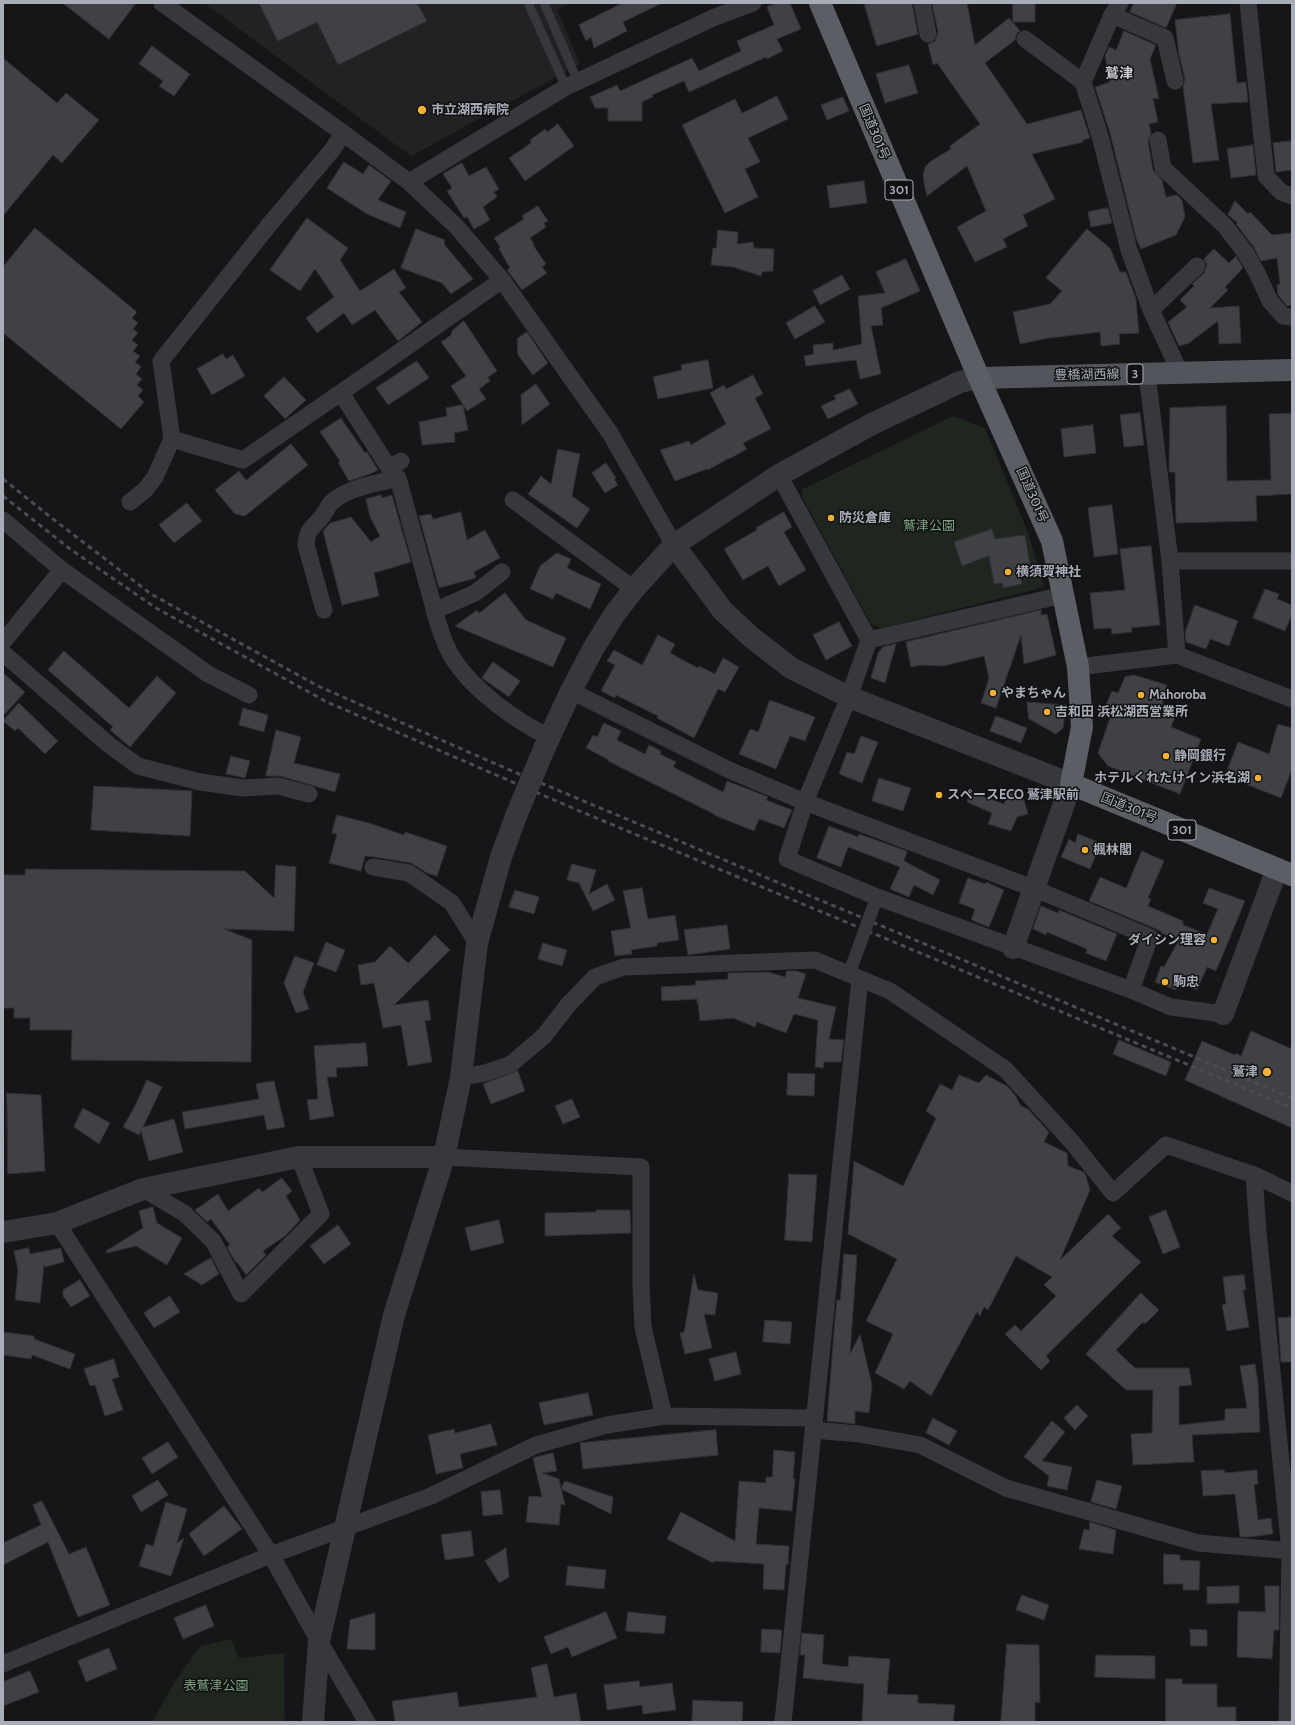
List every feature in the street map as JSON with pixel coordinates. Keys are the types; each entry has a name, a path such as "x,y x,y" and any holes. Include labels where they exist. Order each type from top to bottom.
{"highway":[{"name":"国道301号","path":"820,3 979,378 1052,541 1078,667 1082,727 1071,784 1284,872"}],"main road":[{"name":"豊橋湖西線","path":"979,378 1292,370"}],"street":[{"path":"162,3 344,133 409,182 456,226 502,280 610,433 674,545 723,611 751,637 791,668 849,697 1071,784 1013,948"},
{"path":"409,182 572,84 715,17 753,3"},
{"path":"922,3 928,34"},
{"path":"1248,3 1266,176 1281,192 1292,196"},
{"path":"1084,82 1116,9 1165,38 1176,81"},
{"path":"1025,39 1084,82 1100,136 1129,250 1151,310 1176,364 1177,373"},
{"path":"130,502 145,490 155,477 172,440 161,361 269,225 333,149 344,133"},
{"path":"1158,140 1163,168 1225,226 1245,252 1270,301 1283,316 1292,317"},
{"path":"1151,310 1197,266"},
{"path":"172,440 243,460 502,280"},
{"path":"1147,374 1170,561 1177,655"},
{"path":"313,1722 319,1641 344,1529 394,1315 444,1157 461,1077 477,943 501,857 516,816 571,691 614,615 634,589 674,545 779,475 879,421 960,382 979,378"},
{"path":"341,393 389,468 401,462"},
{"path":"779,475 869,640 849,697 805,802 787,859 877,897 1131,990 1171,1007 1223,1014 1284,872"},
{"path":"324,610 306,545 307,535 311,527 320,519 330,504 338,498 361,488 398,478 434,611 447,646 465,674 491,698 535,731 547,743"},
{"path":"513,500 634,589"},
{"path":"3,520 62,570 208,674 249,695"},
{"path":"1170,561 1292,561"},
{"path":"3,642 62,570"},
{"path":"434,611 475,593 502,572"},
{"path":"869,640 1063,595"},
{"path":"3,653 108,744 138,766 200,782 243,788 278,786 309,794"},
{"path":"1078,667 1177,655 1292,698"},
{"path":"571,691 729,770 805,802 1035,889 1150,937 1131,990"},
{"path":"373,867 409,873 452,903 477,943"},
{"path":"783,1722 813,1424 854,976 877,897"},
{"path":"461,1077 485,1073 511,1064 544,1036 568,1005 595,977 624,967 815,960 890,991 1005,1069 1072,1142 1113,1193 1166,1145 1254,1175 1292,1193"},
{"path":"3,1232 57,1223 143,1190 299,1158 444,1157 641,1167 640,1286 643,1327 664,1416"},
{"path":"143,1190 184,1214 213,1241 241,1294 321,1214 299,1158"},
{"path":"1254,1175 1258,1232 1291,1551 1287,1722"},
{"path":"57,1223 271,1555 319,1641 367,1722"},
{"path":"3,1664 271,1555 431,1496 536,1445 607,1426 664,1416 813,1424 920,1445 1006,1488 1198,1543 1291,1551"}],"lane":[{"path":"528,3 572,84"},
{"path":"544,3 572,84"}],"shaded area":[{"name":"市立湖西病院","path":"204,3 571,3 557,10 580,64 411,156"}],"green space":[{"name":"鷲津公園","path":"953,416 985,428 1029,535 1044,587 883,628 871,624 802,497 803,489"},
{"name":"表鷲津公園","path":"231,1639 239,1658 284,1653 285,1722 152,1722 174,1683 200,1646"}],"building":[{"path":"63,3 136,3 109,39"},
{"path":"259,3 417,3 427,21 338,65 317,22 278,41"},
{"path":"623,3 662,3 623,22 627,31 594,48 591,37 586,41 579,25"},
{"path":"777,3 790,3 801,29 777,39 783,51 767,59 766,57 689,92 684,81 652,95 653,97 642,102 642,121 608,121 608,108 595,108 590,97 617,85 620,91 692,58 699,71 741,51 737,41 774,25 767,7"},
{"path":"864,3 912,3 918,34 877,46"},
{"path":"932,3 967,3 975,45 1009,18 1020,31 1017,33 1015,40 985,63 1027,124 1081,110 1090,138 1083,140 1083,142 1032,154 1055,199 1023,215 1028,226 1003,239 1007,247 975,262 957,227 986,211 967,166 927,196 924,183 923,175 925,167 931,161 951,149 950,146 980,124 937,63 933,65 928,44 935,41 938,32"},
{"path":"1013,3 1035,3 1035,22 1013,22"},
{"path":"1134,3 1177,3 1166,28 1130,12"},
{"path":"1230,14 1237,83 1246,82 1248,102 1211,104 1219,160 1193,163 1183,87 1185,79 1179,55 1175,20"},
{"path":"1124,31 1156,45 1150,59 1159,99 1153,98 1158,122 1149,124 1151,133 1148,142 1153,170 1162,180 1166,197 1177,195 1182,200 1185,217 1176,235 1141,249 1136,238 1110,133 1095,87 1110,82 1105,56 1109,47 1116,50"},
{"path":"152,46 190,74 174,96 159,86 163,81 139,64"},
{"path":"3,58 57,103 66,93 99,120 62,163 53,155 3,216"},
{"path":"909,65 918,93 885,103 876,74"},
{"path":"777,96 788,119 748,138 760,162 745,169 758,197 725,213 682,125 735,99 742,113"},
{"path":"843,97 849,111 827,120 821,105"},
{"path":"558,124 574,146 525,181 509,158 531,143 530,140 545,129 547,132"},
{"path":"1292,141 1292,170 1276,172 1273,143"},
{"path":"1253,145 1256,175 1231,178 1227,149"},
{"path":"344,162 363,174 369,165 391,181 378,200 406,212 400,228 367,214 327,188"},
{"path":"462,163 469,176 486,167 499,189 494,192 497,197 483,207 490,220 474,229 467,217 464,218 447,191 452,188 443,174"},
{"path":"864,181 867,203 830,208 827,186"},
{"path":"1235,201 1248,214 1250,212 1272,235 1292,233 1292,305 1287,306 1278,295 1277,285 1280,284 1277,258 1261,261 1253,246 1236,224 1238,223 1228,215"},
{"path":"538,206 548,221 544,223 546,227 530,238 546,264 542,267 547,273 522,290 507,270 510,268 494,238 524,219 522,216"},
{"path":"1108,208 1112,223 1091,227 1088,212"},
{"path":"307,218 348,248 340,260 360,291 394,269 406,288 399,292 422,322 398,341 375,310 352,325 344,313 317,333 306,318 334,297 315,269 300,291 270,270"},
{"path":"35,228 137,312 132,318 138,323 133,329 138,333 132,340 138,345 133,351 140,356 135,362 141,367 136,374 142,379 137,385 143,390 138,396 144,402 121,429 3,333 3,267"},
{"path":"416,229 445,240 444,244 473,279 451,294 442,283 401,268"},
{"path":"1087,229 1110,248 1120,272 1126,272 1136,299 1139,333 1119,334 1120,344 1101,346 1100,332 1049,338 1020,344 1013,312 1050,304 1062,291 1046,278"},
{"path":"718,230 738,232 737,244 753,242 754,248 774,249 773,271 762,272 761,276 733,267 711,265 713,248 716,248"},
{"path":"1214,249 1229,263 1236,256 1243,268 1225,287 1228,290 1210,308 1239,306 1241,343 1219,344 1218,321 1189,343 1179,346 1168,322 1187,307 1180,300 1194,286 1192,284 1204,273 1207,265 1204,259"},
{"path":"906,259 920,291 881,308 883,325 871,326 881,374 860,379 856,360 806,366 804,356 814,354 813,345 833,343 833,350 862,344 858,296 885,293 876,272"},
{"path":"842,275 850,289 820,305 813,291"},
{"path":"815,306 825,322 795,339 786,323"},
{"path":"464,321 497,371 488,377 490,381 479,389 486,399 467,411 451,386 466,376 441,342 451,335 452,331"},
{"path":"527,332 548,363 533,375 518,355 517,339"},
{"path":"223,354 226,359 233,355 245,376 212,395 197,369"},
{"path":"708,360 713,388 658,399 653,377 682,370 681,365"},
{"path":"417,361 429,378 388,405 376,388"},
{"path":"753,375 763,394 755,398 771,429 743,443 747,449 729,459 708,470 707,469 675,481 660,450 689,441 691,445 726,424 710,393 724,385 726,389"},
{"path":"284,377 306,400 285,419 264,396"},
{"path":"536,384 550,404 522,425 521,395"},
{"path":"850,389 858,404 828,419 821,406 836,399 834,396"},
{"path":"463,405 468,430 454,433 455,442 422,445 419,422 447,416 446,408"},
{"path":"1226,406 1227,481 1271,480 1269,414 1292,413 1292,494 1256,496 1257,521 1176,523 1175,472 1169,472 1170,408"},
{"path":"1140,413 1144,445 1124,447 1120,415"},
{"path":"341,418 365,453 367,452 378,470 349,481 338,462 340,461 320,432"},
{"path":"1093,425 1096,453 1064,457 1061,429"},
{"path":"291,444 308,465 245,516 235,514 215,490 239,471 246,480"},
{"path":"558,449 580,454 572,496 590,509 577,528 528,494 541,476 551,484"},
{"path":"606,463 616,478 614,479 618,485 605,493 592,473"},
{"path":"381,495 382,498 392,495 411,562 374,573 379,596 342,605 323,531 330,523 351,517 371,542 380,536 370,517 366,499"},
{"path":"187,503 202,521 174,543 159,525"},
{"path":"1112,505 1118,554 1094,557 1088,508"},
{"path":"461,512 467,540 485,530 500,558 474,572 476,578 439,588 419,516 431,514 433,519"},
{"path":"784,512 792,527 784,532 806,570 779,586 768,566 743,580 724,549"},
{"path":"992,529 995,539 1025,535 1031,571 1020,574 1022,584 1003,588 1002,583 994,584 989,556 962,566 954,542"},
{"path":"1151,546 1160,625 1131,628 1132,632 1112,634 1111,628 1094,629 1090,593 1125,590 1120,549"},
{"path":"557,553 571,559 567,568 601,584 590,609 556,593 553,599 530,589 540,566"},
{"path":"1265,589 1279,594 1277,599 1292,605 1292,614 1285,631 1253,618"},
{"path":"505,593 526,620 566,638 553,667 455,626 477,610 479,613"},
{"path":"1195,605 1238,621 1229,646 1210,639 1206,649 1186,642 1185,633"},
{"path":"1041,610 1041,615 1047,614 1056,655 1024,664 1021,635 996,708 981,703 989,678 984,656 943,666 921,665 911,667 906,642"},
{"path":"839,622 852,646 826,660 813,635"},
{"path":"658,635 675,644 670,653 698,668 699,666 715,674 723,658 739,667 725,692 718,689 694,738 657,718 658,716 616,695 615,698 601,691 615,665 607,661 614,650 642,665"},
{"path":"896,644 885,683 871,678 878,653 883,647"},
{"path":"64,651 129,708 157,676 176,693 130,747 110,730 113,727 48,670"},
{"path":"493,662 520,681 509,697 482,678"},
{"path":"3,673 25,692 3,716"},
{"path":"1134,675 1167,685 1161,711 1175,717 1171,727 1201,739 1180,794 1108,766 1098,753 1112,712 1104,709 1112,691 1118,693 1125,677"},
{"path":"770,700 815,717 805,741 790,736 776,769 739,754 750,729 758,732"},
{"name":"吉和田 浜松湖西営業所","path":"1027,702 1066,705 1063,728 1056,734 1029,719"},
{"path":"19,703 58,741 45,754 18,728 15,731 3,721"},
{"path":"243,708 268,715 264,732 239,725"},
{"path":"996,716 1027,728 1021,743 990,731"},
{"path":"604,723 621,731 617,740 645,754 649,745 661,751 660,754 676,762 673,767 723,792 727,781 768,797 766,800 792,810 784,828 759,819 754,831 714,815 608,761 609,760 586,748 593,735 597,737"},
{"path":"1278,724 1292,728 1292,769 1281,798 1225,776 1238,742 1269,754"},
{"path":"276,730 301,737 294,763 340,774 335,792 280,776 266,776"},
{"path":"861,736 878,742 862,783 839,774 847,752 854,754"},
{"path":"231,756 250,761 245,778 226,774"},
{"path":"879,778 911,788 903,811 872,801"},
{"path":"94,786 192,791 190,836 91,830"},
{"path":"971,792 1004,804 1009,792 1024,800 1028,814 1017,817 1011,831 988,824 992,813 967,802"},
{"path":"337,815 369,823 404,835 405,832 447,846 437,876 427,873 411,863 375,857 365,856 361,871 329,863 337,834 332,833"},
{"path":"829,826 858,837 859,834 907,851 904,861 940,880 933,895 914,885 909,897 890,889 900,867 848,847 841,867 817,858"},
{"path":"1078,834 1101,843 1090,869 1061,857 1069,839 1075,843"},
{"path":"1142,851 1164,861 1148,898 1151,899 1148,906 1183,921 1183,925 1207,934 1218,909 1203,903 1209,888 1245,901 1216,971 1207,967 1197,990 1179,984 1176,990 1155,982 1161,966 1164,967 1179,940 1089,901 1100,877 1126,888"},
{"path":"572,864 596,870 589,894 607,884 615,900 593,911 579,883 567,880"},
{"path":"276,865 296,867 294,931 224,929 252,940 251,1062 71,1060 72,1030 30,1030 30,1018 14,1018 14,1008 3,1008 3,875 25,875 25,869 245,871 274,898"},
{"path":"968,878 985,884 986,882 1004,890 989,927 971,920 975,909 959,903"},
{"path":"642,888 648,919 675,915 679,940 657,943 657,946 631,950 632,954 615,956 611,931 631,928 623,891"},
{"path":"515,890 539,897 534,914 509,907"},
{"path":"1041,906 1058,913 1059,910 1117,934 1106,961 1086,953 1087,949 1047,932 1046,935 1033,929"},
{"path":"727,925 730,949 688,955 684,930"},
{"path":"435,935 450,950 394,1005 428,1000 431,1020 425,1021 432,1062 408,1066 401,1025 383,1028 374,983 361,985 358,965 375,962 390,946 408,963"},
{"path":"326,942 345,950 336,972 317,965"},
{"path":"543,943 567,950 562,966 538,959"},
{"path":"295,956 314,963 303,992 309,1009 296,1013 284,983"},
{"path":"787,971 797,971 806,974 798,998 836,1007 829,1039 844,1040 841,1062 824,1062 823,1068 815,1067 818,1020 794,1014 786,1033 757,1022 755,1027 733,1018 700,1021 697,999 662,1001 661,987 696,985 695,981 728,979 728,973 768,972 785,977"},
{"path":"1251,1031 1292,1049 1292,1128 1185,1080 1202,1041 1235,1055 1236,1053 1241,1056"},
{"path":"1119,1040 1171,1062 1166,1076 1113,1054"},
{"path":"366,1043 368,1066 336,1068 337,1077 327,1077 334,1116 310,1120 307,1100 318,1099 314,1046"},
{"path":"518,1071 525,1091 491,1104 483,1084"},
{"path":"788,1073 815,1074 814,1096 787,1095"},
{"path":"959,1075 979,1083 986,1075 1007,1086 1015,1095 1021,1106 1028,1109 1049,1132 1044,1142 1067,1153 1068,1166 1084,1172 1090,1190 1060,1260 1108,1214 1121,1228 1112,1236 1141,1262 1046,1356 1050,1361 1041,1370 1005,1334 1015,1325 1021,1331 1056,1296 1044,1285 1052,1277 1016,1256 988,1310 984,1307 980,1316 977,1312 931,1396 910,1381 904,1389 875,1373 893,1334 866,1321 897,1259 848,1234 854,1161 903,1186 936,1118 926,1111 940,1084 952,1090"},
{"path":"147,1080 162,1087 143,1127 174,1119 183,1152 149,1161 141,1131 139,1135 123,1127"},
{"path":"274,1081 285,1127 267,1130 264,1115 185,1129 182,1112 259,1099 256,1084"},
{"path":"7,1093 41,1095 45,1171 8,1174"},
{"path":"572,1099 580,1117 563,1124 555,1106"},
{"path":"83,1108 110,1123 99,1144 74,1127"},
{"path":"789,1174 817,1175 812,1242 785,1240"},
{"path":"282,1178 292,1191 286,1196 300,1220 285,1236 263,1251 266,1255 246,1275 237,1262 236,1263 227,1247 230,1245 211,1219 207,1222 195,1210 218,1194 228,1211 259,1188 262,1192"},
{"path":"153,1207 157,1223 182,1238 167,1265 136,1246 107,1253 106,1251 143,1228 139,1211"},
{"path":"596,1210 630,1210 631,1233 545,1236 545,1213 596,1212"},
{"path":"1166,1210 1180,1247 1163,1254 1149,1217"},
{"path":"499,1220 504,1243 471,1251 465,1228"},
{"path":"338,1225 351,1244 324,1264 310,1246"},
{"path":"29,1248 30,1254 61,1248 64,1262 45,1267 44,1265 40,1303 15,1300 18,1270 14,1251"},
{"path":"844,1254 857,1255 850,1354 860,1334 872,1385 869,1413 855,1411 855,1424 827,1421 835,1319 837,1300 840,1300"},
{"path":"211,1258 219,1274 202,1285 184,1274"},
{"path":"694,1274 698,1290 718,1293 715,1315 704,1314 712,1348 685,1354 680,1333 684,1332"},
{"path":"1244,1275 1246,1290 1243,1290 1249,1327 1227,1331 1222,1305 1226,1304 1223,1277"},
{"path":"80,1280 90,1296 71,1307 63,1296 63,1290"},
{"path":"1141,1293 1159,1310 1146,1323 1142,1323 1116,1350 1135,1368 1189,1368 1192,1385 1179,1386 1179,1425 1225,1420 1225,1409 1247,1408 1240,1366 1255,1364 1258,1383 1260,1432 1192,1435 1194,1462 1133,1465 1131,1434 1152,1433 1153,1390 1126,1390 1086,1354"},
{"path":"170,1296 180,1312 154,1328 144,1313"},
{"path":"1292,1317 1292,1362 1281,1362 1278,1318"},
{"path":"765,1320 792,1322 790,1344 763,1342"},
{"path":"3,1332 34,1336 34,1339 75,1354 70,1369 32,1355 31,1359 3,1355"},
{"path":"736,1352 741,1374 715,1381 709,1359"},
{"path":"114,1359 119,1377 112,1379 123,1410 105,1416 95,1385 90,1386 84,1369"},
{"path":"588,1393 593,1415 544,1425 539,1403"},
{"path":"1077,1405 1088,1416 1075,1430 1064,1418"},
{"path":"933,1418 957,1431 949,1445 926,1433"},
{"path":"1052,1421 1065,1432 1042,1461 1072,1467 1067,1490 1047,1486 1049,1476 1024,1457"},
{"path":"491,1424 497,1445 460,1454 463,1468 436,1474 428,1435 454,1429 455,1433"},
{"path":"716,1430 718,1455 583,1469 580,1443"},
{"path":"168,1442 178,1457 152,1474 142,1458"},
{"path":"774,1450 795,1452 793,1479 795,1479 792,1511 759,1508 756,1544 789,1546 784,1590 763,1589 764,1564 714,1561 713,1563 667,1539 681,1512 735,1541 739,1481 766,1483 766,1477 772,1477"},
{"path":"553,1453 557,1471 542,1473 559,1479 565,1505 561,1504 559,1525 526,1522 529,1496 542,1497 533,1458"},
{"path":"1224,1470 1225,1473 1257,1470 1258,1484 1254,1485 1258,1520 1271,1518 1273,1534 1240,1537 1235,1494 1203,1496 1201,1471"},
{"path":"158,1480 168,1495 141,1512 132,1496"},
{"path":"1097,1480 1122,1486 1116,1509 1091,1502"},
{"path":"565,1481 613,1497 611,1514 561,1489"},
{"path":"500,1490 503,1514 483,1516 481,1492"},
{"path":"42,1501 69,1554 86,1547 110,1605 78,1617 48,1542 3,1565 3,1543 41,1525 33,1505"},
{"path":"166,1502 187,1509 177,1543 184,1538 171,1576 139,1566 146,1544 153,1546"},
{"path":"224,1506 242,1529 204,1556 189,1534"},
{"path":"1090,1522 1116,1530 1113,1554 1079,1549 1084,1529 1089,1530"},
{"path":"471,1531 474,1556 445,1560 441,1535"},
{"path":"506,1548 509,1577 499,1583 485,1561"},
{"path":"1164,1554 1180,1555 1180,1560 1200,1561 1199,1590 1183,1590 1183,1584 1164,1584"},
{"path":"568,1566 606,1570 604,1589 566,1585"},
{"path":"1239,1586 1239,1603 1207,1604 1207,1587"},
{"path":"1265,1586 1279,1586 1279,1630 1274,1630 1272,1659 1237,1657 1238,1611 1265,1612"},
{"path":"1022,1595 1049,1605 1044,1620 1016,1610"},
{"path":"206,1605 214,1626 183,1639 174,1618"},
{"path":"606,1612 617,1638 572,1657 568,1647 551,1654 544,1637"},
{"path":"628,1612 666,1616 664,1634 626,1631"},
{"path":"375,1613 375,1650 347,1649 350,1620"},
{"path":"762,1629 782,1630 780,1653 761,1652"},
{"path":"1190,1629 1207,1630 1207,1646 1191,1646"},
{"path":"802,1633 824,1635 822,1664 848,1667 849,1656 890,1659 887,1694 918,1695 918,1703 955,1705 953,1722 862,1722 864,1684 803,1678 805,1655 800,1655"},
{"path":"1007,1644 1039,1645 1040,1703 1035,1702 1035,1722 1001,1722"},
{"path":"109,1648 117,1669 86,1682 78,1661"},
{"path":"1096,1655 1155,1656 1155,1679 1095,1677"},
{"path":"547,1664 554,1697 576,1693 581,1722 395,1722 392,1701 457,1692 459,1707 537,1697 531,1668"},
{"path":"30,1671 39,1692 3,1706 3,1682"},
{"path":"1166,1679 1182,1679 1182,1684 1217,1684 1217,1707 1236,1707 1236,1722 1166,1722"},
{"path":"639,1681 640,1687 672,1683 676,1710 643,1714 642,1705 607,1710 604,1685"},
{"path":"693,1700 743,1702 742,1722 692,1722"}],"railway":[{"path":"3,479 151,594 318,686 505,768 1292,1098"},
{"path":"3,496 70,549 156,608 327,702 582,812 1292,1108"}],"place":[{"name":"市立湖西病院","path":"422,110"},
{"name":"防災倉庫","path":"831,518"},
{"name":"横須賀神社","path":"1008,572"},
{"name":"やまちゃん","path":"993,693"},
{"name":"Mahoroba","path":"1141,695"},
{"name":"吉和田 浜松湖西営業所","path":"1047,712"},
{"name":"静岡銀行","path":"1166,756"},
{"name":"ホテルくれたけイン浜名湖","path":"1258,778"},
{"name":"スペースECO 鷲津駅前","path":"939,795"},
{"name":"楓林閣","path":"1085,850"},
{"name":"ダイシン理容","path":"1214,940"},
{"name":"駒忠","path":"1165,982"},
{"name":"鷲津","path":"1267,1072"}],"district":[{"name":"鷲津","path":"1119,74"}]}
